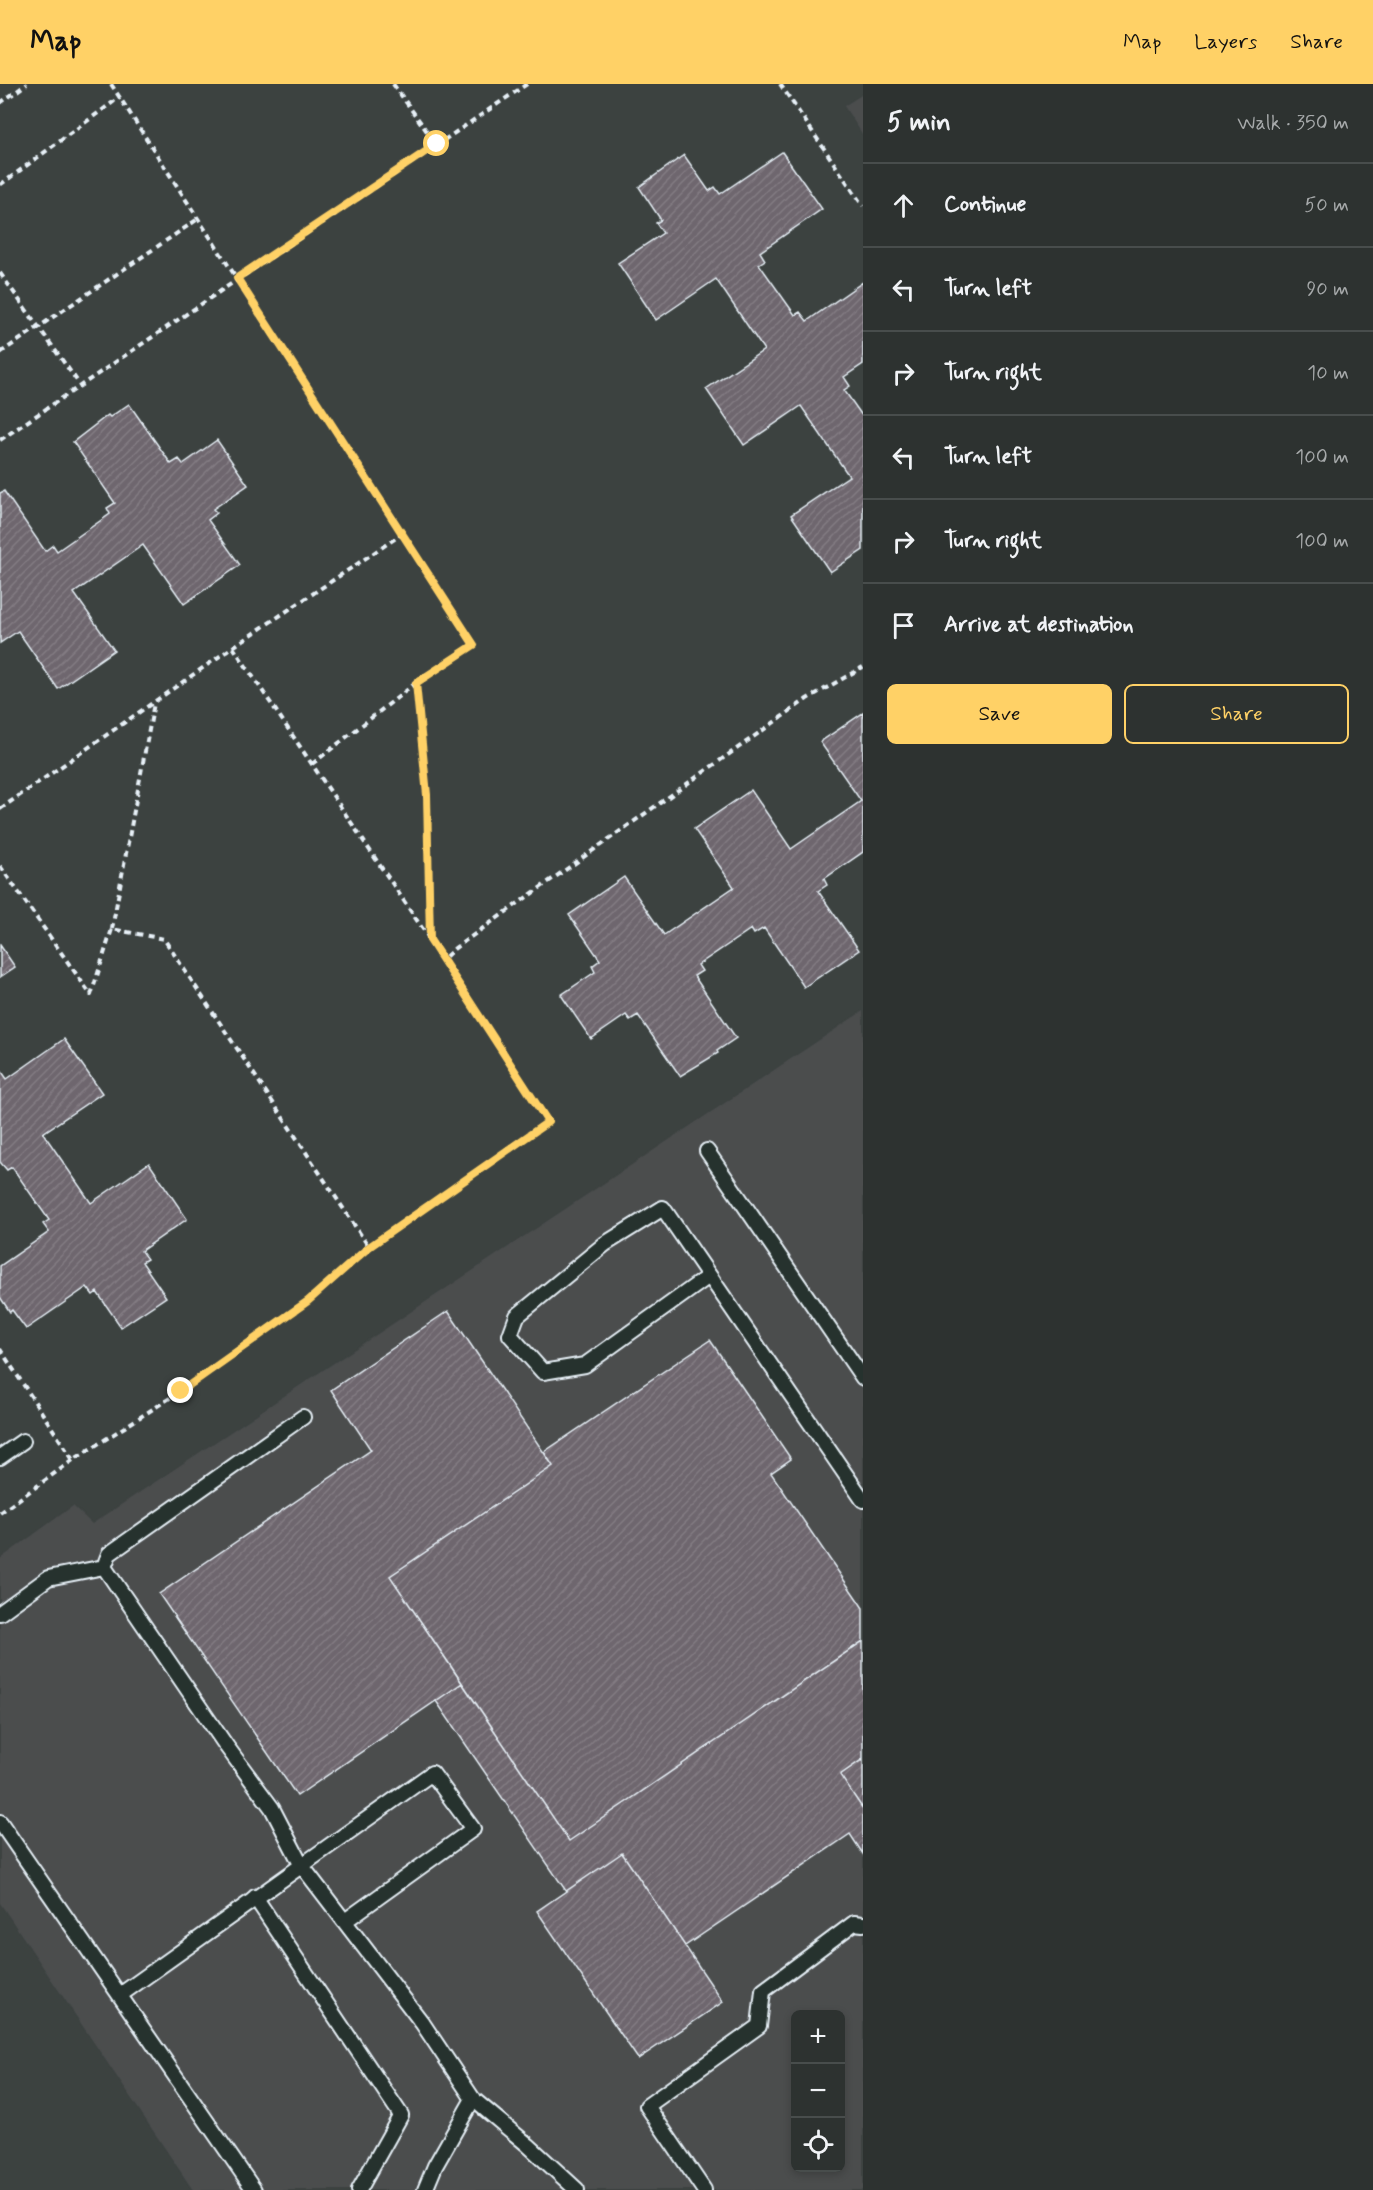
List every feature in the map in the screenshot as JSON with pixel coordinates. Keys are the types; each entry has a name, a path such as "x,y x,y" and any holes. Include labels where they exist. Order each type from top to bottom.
{"lane":[{"path":"707,1151 863,1378"},
{"path":"709,1276 585,1365 543,1372 510,1335 517,1316 605,1244 663,1208 863,1500"},
{"path":"104,1567 109,1554 303,1417"},
{"path":"0,1457 23,1441"},
{"path":"0,1613 48,1578 104,1567"},
{"path":"104,1567 227,1747 272,1808 302,1866 423,2024 473,2099 577,2190"},
{"path":"120,1995 432,1773 473,1830 345,1921"},
{"path":"0,1822 254,2190"},
{"path":"255,1897 401,2115 359,2190"},
{"path":"704,2190 647,2106 759,2026 764,1991 854,1923 863,1924"},
{"path":"425,2190 435,2166 473,2099"}],"path":[{"path":"0,102 27,84"},
{"path":"111,84 474,645 416,683 312,764"},
{"path":"393,84 437,144"},
{"path":"0,440 527,84"},
{"path":"780,84 863,206"},
{"path":"0,185 120,97"},
{"path":"0,353 198,219"},
{"path":"0,273 80,385"},
{"path":"0,809 233,647 402,534"},
{"path":"0,1513 73,1460 181,1391 308,1301 369,1247 548,1122 443,959 233,647"},
{"path":"443,959 455,948 807,699 863,667"},
{"path":"416,683 427,795 430,940"},
{"path":"0,866 91,995 112,929 154,702"},
{"path":"112,929 164,939 369,1247"},
{"path":"0,1349 73,1460"}],"shaded area":[{"path":"863,94 863,135 844,106"},
{"path":"863,1011 863,2190 193,2190 0,1903 0,1559 73,1506 92,1524"}],"building":[{"path":"782,152 822,209 760,252 765,260 759,264 795,315 800,312 807,321 863,282 863,364 844,377 850,386 844,390 863,417 863,550 830,572 791,515 849,476 801,406 744,445 706,389 764,350 716,279 656,320 618,263 663,233 656,223 661,220 639,187 684,155 709,191 715,187 720,194"},
{"path":"129,404 171,464 179,459 183,464 217,440 248,485 213,509 217,513 208,520 240,565 184,604 143,545 74,593 114,650 58,689 18,631 0,643 0,493 4,491 45,551 53,545 57,551 110,514 107,508 115,503 73,442 108,415 110,417"},
{"path":"863,713 863,852 824,879 827,885 818,891 859,950 804,987 764,928 754,934 751,929 698,965 702,971 694,976 736,1038 717,1051 718,1053 680,1076 638,1015 630,1020 626,1015 591,1039 561,995 595,972 592,966 600,960 569,915 624,877 664,935 734,887 694,829 751,790 791,849 861,801 820,742"},
{"path":"0,945 15,967 0,977"},
{"path":"64,1039 102,1093 43,1133 91,1203 149,1163 187,1219 141,1251 147,1259 142,1262 166,1297 121,1327 97,1292 93,1295 87,1287 26,1329 0,1297 0,1266 49,1232 43,1224 49,1220 12,1167 7,1170 0,1162 0,1069 7,1079"},
{"path":"448,1311 553,1466 390,1576 462,1683 297,1796 159,1594 371,1450 331,1390"},
{"path":"710,1340 791,1459 771,1473 863,1608 863,1641 569,1841 390,1576 553,1466 544,1452"},
{"path":"863,1641 863,1759 840,1775 863,1809 863,1854 850,1834 685,1946 622,1853 566,1891 436,1701 462,1683 569,1841"},
{"path":"863,1759 863,1809 840,1775"},
{"path":"622,1853 723,2002 638,2059 537,1911"}],"route":[{"path":"181,1391 308,1301 369,1247 548,1122 430,940 427,795 416,683 474,645 237,278 437,144"}]}
